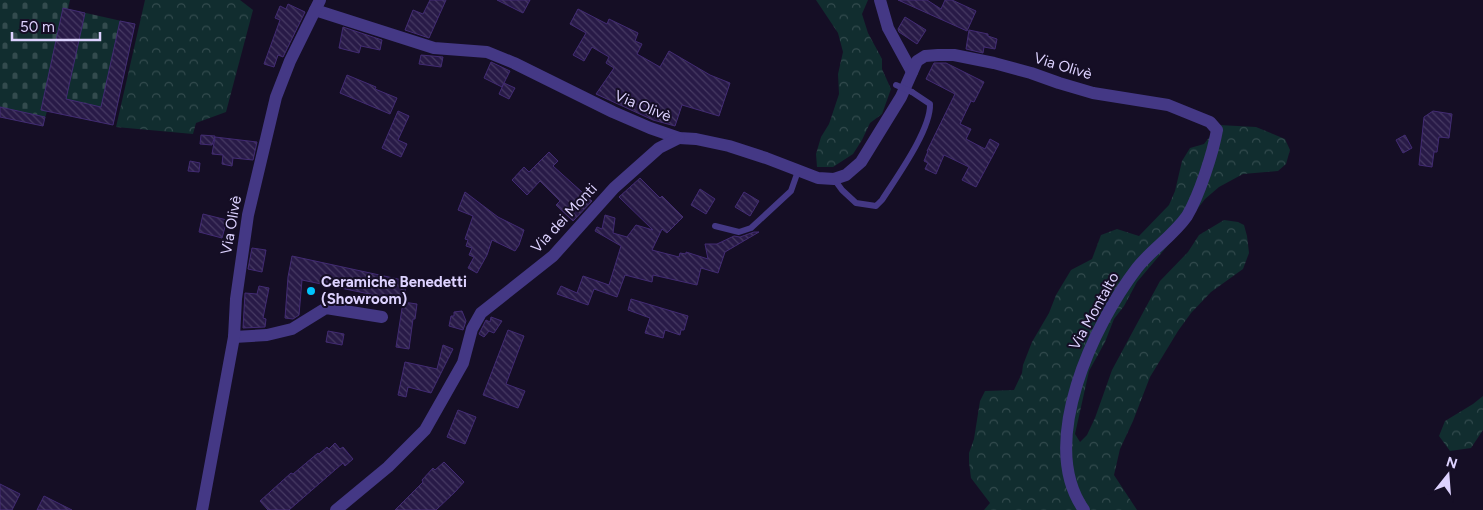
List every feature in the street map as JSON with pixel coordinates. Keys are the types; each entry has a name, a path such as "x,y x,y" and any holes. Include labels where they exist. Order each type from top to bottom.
{"street":[{"path":"880,0 888,28 912,72"},
{"name":"Via Olivè","path":"202,510 234,337 236,299 248,215 276,97 317,5 434,48 487,52 514,63 613,112 679,138 696,139 729,146 818,178 834,179 846,175 861,162 901,97 918,62 925,56 954,55 1032,73 1093,93 1168,105 1210,122"},
{"name":"Via Montalto","path":"1084,510 1078,502 1068,474 1067,445 1069,418 1077,379 1089,350 1121,290 1138,266 1187,216 1200,188 1215,141 1217,130 1210,122"},
{"name":"Via dei Monti","path":"336,510 388,468 425,430 463,363 472,329 481,313 553,256 614,188 660,148 679,138"},
{"path":"234,337 267,335 292,328 326,308 382,317"}],"lane":[{"path":"834,179 842,190 856,203 876,206 882,200 916,147 931,112 930,104 912,92 896,85"},
{"path":"716,226 739,232 751,228 791,191 798,171"}],"green space":[{"path":"0,0 70,0 68,9 135,24 113,125 47,111 43,126 0,117"},
{"path":"145,0 240,0 253,10 226,112 196,123 193,134 116,127"},
{"path":"816,0 868,0 862,14 868,33 882,59 882,69 891,89 882,114 870,123 853,154 833,167 817,167 816,154 839,94 838,74 843,52 838,33"},
{"path":"1219,125 1256,127 1285,139 1290,150 1286,164 1278,171 1243,174 1219,187 1205,199 1137,282 1124,306 1114,319 1105,342 1089,371 1075,434 1080,442 1087,435 1112,370 1160,281 1188,252 1199,235 1224,220 1244,225 1249,253 1243,269 1211,292 1191,313 1178,331 1150,377 1120,449 1114,475 1137,510 984,510 990,503 971,478 969,453 974,439 980,401 985,391 1014,390 1022,373 1023,365 1032,342 1071,270 1092,259 1101,235 1117,229 1139,236 1169,205 1175,191 1182,161 1190,148 1204,144"},
{"path":"1483,396 1483,430 1471,448 1450,451 1439,436 1445,421"}],"building":[{"path":"430,0 446,0 429,38 405,30 413,10 423,14"},
{"path":"497,0 530,0 523,13"},
{"path":"898,0 927,0 941,9 945,0 952,0 976,11 967,31"},
{"path":"288,4 305,12 283,57 278,55 274,67 264,64 280,20 275,18 280,6 286,9"},
{"path":"63,8 85,13 66,99 101,107 120,21 135,24 113,125 41,110"},
{"path":"578,9 607,24 609,19 638,33 635,41 642,44 637,54 660,67 669,51 710,75 730,83 719,116 682,105 675,126 653,120 596,94 614,68 606,63 609,57 592,47 584,61 573,55 586,33 570,24"},
{"path":"905,17 926,30 917,44 899,32 898,29"},
{"path":"343,27 382,40 380,50 361,46 359,53 339,48"},
{"path":"969,30 988,34 988,36 997,39 995,49 984,47 983,53 966,49"},
{"path":"421,55 443,57 441,67 419,64"},
{"path":"491,62 510,71 502,87 484,78"},
{"path":"934,63 946,63 984,82 974,102 971,101 960,124 971,129 966,139 985,149 990,139 999,144 976,187 962,180 969,167 944,155 936,174 925,169 928,163 924,161 927,151 955,94 926,79"},
{"path":"347,75 397,98 390,114 340,93"},
{"path":"504,83 515,88 509,99 499,94"},
{"path":"0,107 45,117 43,126 0,117"},
{"path":"398,111 409,116 398,140 407,144 401,157 382,148"},
{"path":"1433,111 1452,114 1449,138 1439,137 1432,167 1419,165 1424,117"},
{"path":"201,135 215,136 212,145 200,144"},
{"path":"1405,135 1412,148 1403,153 1396,140"},
{"path":"215,137 257,142 253,160 233,158 232,166 222,164 223,155 212,154"},
{"path":"549,152 558,161 553,166 592,201 573,221 556,205 560,201 540,181 527,195 512,180 524,167 529,172"},
{"path":"190,161 200,163 199,172 188,171"},
{"path":"640,178 683,217 667,233 662,229 652,250 679,257 680,253 686,254 686,252 708,259 705,244 717,244 734,236 740,237 759,232 725,252 718,273 701,268 697,285 653,275 652,282 625,275 617,297 594,289 588,305 557,294 561,286 577,293 583,276 609,285 621,246 595,231 597,227 602,229 605,215 615,218 613,233 627,237 636,225 653,230 619,197"},
{"path":"700,189 715,199 706,214 691,205"},
{"path":"465,192 498,217 524,230 515,251 492,240 487,255 477,273 468,268 474,257 469,255 472,248 466,246 468,240 465,239 473,216 458,210"},
{"path":"744,192 759,201 750,216 735,207"},
{"path":"203,214 227,220 222,238 199,232"},
{"path":"252,248 266,250 262,272 248,269"},
{"path":"292,256 407,281 403,301 302,280 299,315 293,319 285,318 288,277"},
{"path":"259,286 269,288 263,318 266,319 265,327 243,328 245,293 257,294"},
{"path":"631,299 688,316 684,330 681,330 680,335 665,330 663,338 645,333 650,318 628,310"},
{"path":"403,302 417,304 409,349 396,347"},
{"path":"462,311 466,321 463,330 449,326 454,312"},
{"path":"491,317 502,321 494,333 489,331 484,337 479,334 486,320 490,322"},
{"path":"508,330 524,336 506,384 525,391 518,408 483,395"},
{"path":"328,331 344,334 342,345 326,342"},
{"path":"443,345 453,349 431,393 408,387 406,397 398,395 405,362 437,369"},
{"path":"458,410 476,417 465,444 447,437"},
{"path":"335,443 340,449 343,447 353,459 345,466 343,463 289,510 268,510 260,501 291,473 293,474 318,453 327,447 329,449"},
{"path":"444,462 464,482 455,492 436,510 395,510 423,482 422,480 433,468 435,470"},
{"path":"0,484 20,494 12,510 0,510"},
{"path":"44,496 72,510 37,510"}],"place":[{"name":"Ceramiche Benedetti (Showroom)","path":"311,291"}]}
